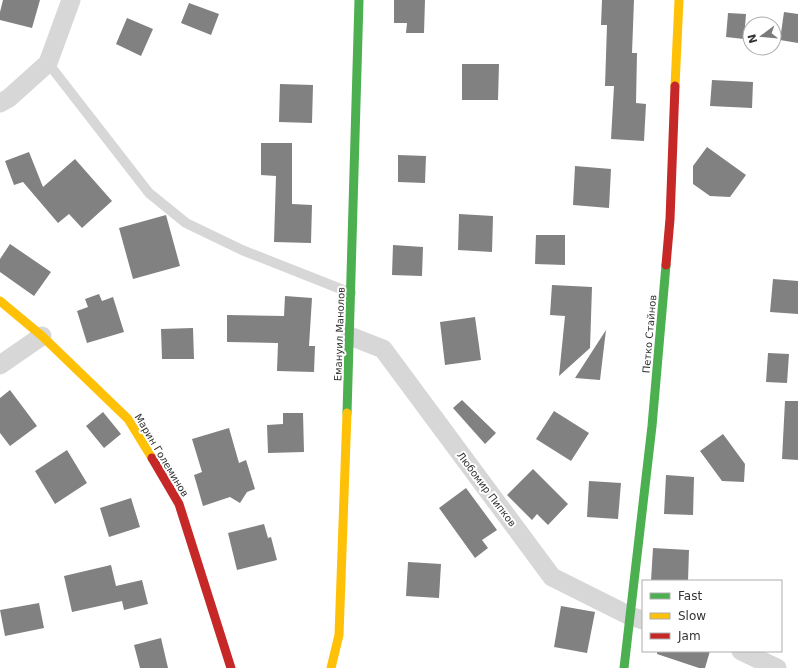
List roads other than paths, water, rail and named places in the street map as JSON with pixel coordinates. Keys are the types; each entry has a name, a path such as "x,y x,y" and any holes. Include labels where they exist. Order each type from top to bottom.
{"street":[{"path":"0,103 9,98 48,63 71,0"},
{"name":"Емануил Манолов","path":"331,668 339,635 350,336 359,0"},
{"name":"Петко Стайнов","path":"624,668 636,618 670,227 679,0"},
{"name":"Марин Големинов","path":"0,300 42,336 128,419 179,504 231,668"},
{"path":"0,365 42,336"},
{"name":"Любомир Пипков","path":"350,336 383,349 552,577 636,618"},
{"path":"743,652 777,668"}],"lane":[{"path":"48,63 149,193 186,224 242,250 351,292"}]}
